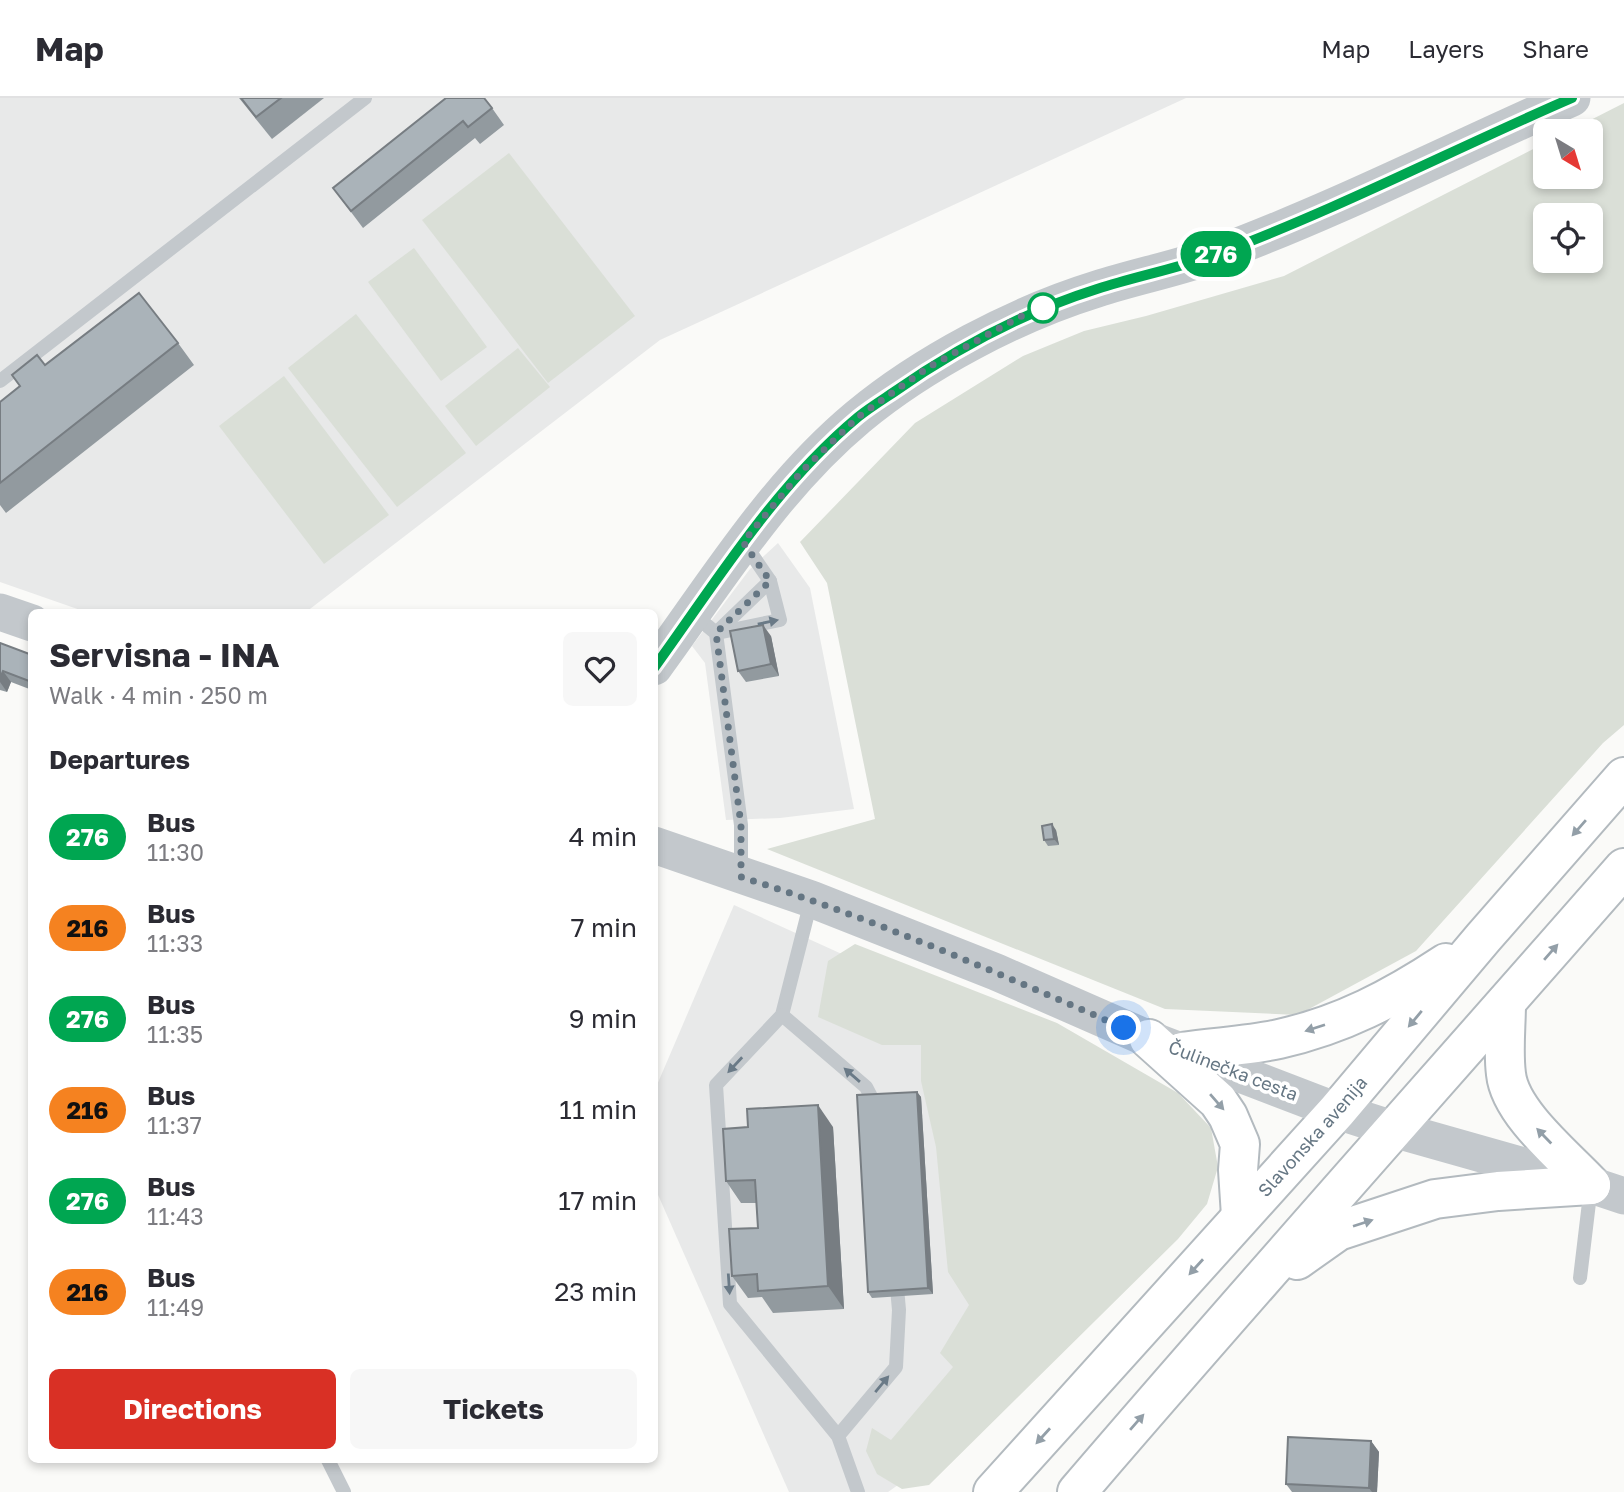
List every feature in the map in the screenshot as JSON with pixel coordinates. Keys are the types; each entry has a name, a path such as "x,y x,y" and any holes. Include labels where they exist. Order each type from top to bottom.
{"main road":[{"name":"Slavonska avenija","path":"993,1492 1337,1111 1482,938 1624,777"},
{"path":"1077,1492 1244,1297 1624,868"},
{"path":"1166,1045 1277,1039 1343,1019 1401,992 1482,938"},
{"path":"1506,1003 1506,1076 1517,1103 1534,1125 1608,1190"},
{"path":"1166,1045 1218,1101 1228,1116 1240,1144 1238,1170 1241,1216"},
{"path":"1244,1297 1338,1231 1426,1202 1498,1191 1608,1190"}],"street":[{"path":"658,664 705,624 743,542 802,471 858,417 929,367 1027,313 1217,254 1328,210 1572,98"},
{"path":"0,612 28,622"},
{"name":"Čulinečka cesta","path":"658,846 811,900 996,972 1166,1045 1337,1111 1608,1190"}],"lane":[{"path":"0,380 365,98"},
{"path":"705,624 780,620 770,581 743,542"},
{"path":"705,624 770,581"},
{"path":"705,624 741,825 741,877"},
{"path":"811,900 782,1015 716,1085 730,1304 838,1436 859,1492"},
{"path":"782,1015 866,1087 886,1124"},
{"path":"1580,1278 1608,1190"},
{"path":"838,1436 895,1367 899,1310 895,1257"},
{"path":"330,1463 344,1492"}],"shaded area":[{"path":"0,98 1186,98 660,340 310,609 77,609 0,582"},
{"path":"1624,103 1624,725 1603,743 1416,951 1298,1015 1165,1009 767,849 875,819 827,583 800,542 915,423 1023,356 1084,331 1284,276 1533,149 1533,189 1603,189 1603,119 1593,119"},
{"path":"509,153 635,316 548,383 422,220"},
{"path":"414,248 487,347 441,381 368,282"},
{"path":"356,314 466,453 397,507 288,368"},
{"path":"518,348 550,387 476,446 445,406"},
{"path":"284,376 389,515 324,564 219,426"},
{"path":"778,543 810,588 854,809 780,818 726,820 705,663 692,646 750,569"},
{"path":"734,905 1159,1098 908,1478 888,1492 789,1492 658,1195 658,1083"},
{"path":"855,944 1057,1023 1178,1093 1211,1128 1218,1167 1207,1204 1178,1239 929,1485 902,1489 877,1474 866,1451 872,1428 891,1440 953,1367 940,1353 969,1305 948,1272 936,1147 921,1081 921,1045 882,1045 818,1017 828,961"}],"building":[{"path":"241,98 281,98 256,117"},
{"path":"446,98 484,98 492,108 468,127 463,121 351,211 333,188"},
{"path":"139,293 178,343 0,483 0,402 20,386 12,375 37,355 45,365"},
{"path":"763,625 771,664 738,671 730,631"},
{"path":"0,643 28,654 28,681 3,671 0,678"},
{"path":"1052,824 1054,839 1044,840 1042,826"},
{"path":"917,1092 928,1288 868,1292 857,1095"},
{"path":"818,1105 828,1286 758,1291 757,1274 732,1276 729,1229 758,1228 755,1180 726,1181 723,1129 748,1127 747,1109"},
{"path":"1288,1437 1371,1441 1369,1488 1286,1484"}],"bus line":[{"name":"276","path":"658,662 743,542 802,471 858,417 929,367 1027,313 1217,254 1328,210 1572,98"}],"route":[{"path":"1043,308 1050,306 1027,313 929,367 858,417 802,471 743,542 770,581 716,633 741,825 741,877 811,900 996,972 1124,1028"}]}
